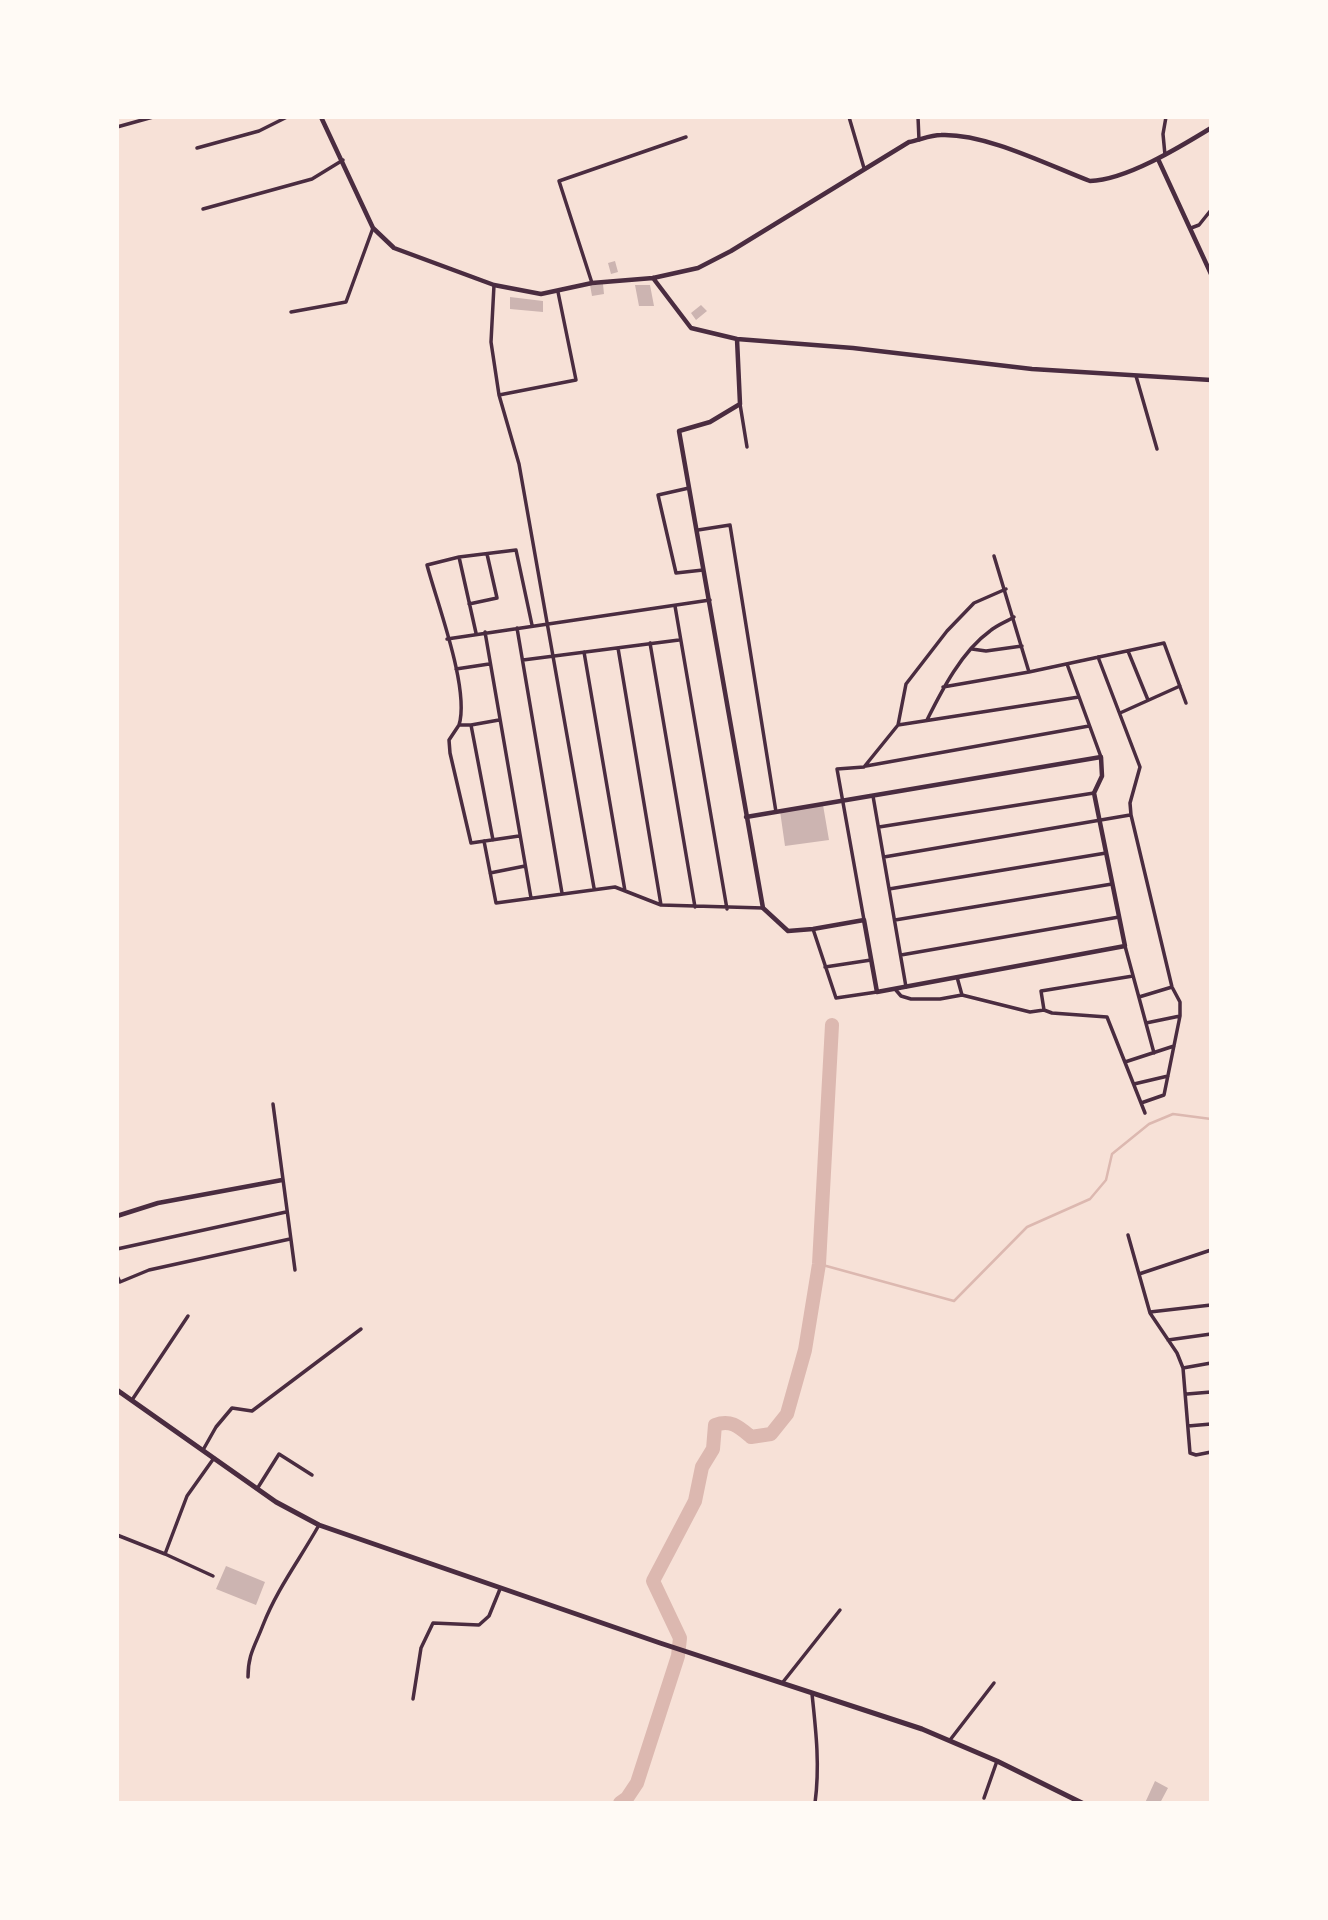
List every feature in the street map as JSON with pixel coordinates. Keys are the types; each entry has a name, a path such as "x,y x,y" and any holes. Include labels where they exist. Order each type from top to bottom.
{"main road":[{"path":"117,1390 257,1489 319,1525 950,1740 1082,1803"}],"street":[{"path":"117,127 153,117"},
{"path":"197,148 259,131 287,117"},
{"path":"321,117 373,228 394,248 494,285 541,294 592,283 653,278 698,268 909,142 943,135 984,141 1090,181 1102,180 1158,159 1211,128"},
{"path":"849,117 864,168"},
{"path":"918,117 919,140"},
{"path":"1165,155 1163,134 1167,117"},
{"path":"592,283 559,181 686,137"},
{"path":"1158,159 1211,274"},
{"path":"203,209 312,179 342,160"},
{"path":"1191,228 1199,225 1211,210"},
{"path":"290,312 346,302 373,228"},
{"path":"653,278 691,328 737,339 853,348 1032,369 1211,380"},
{"path":"494,285 491,342 499,396 519,464 594,888"},
{"path":"499,396 576,380 558,292"},
{"path":"737,339 740,404 747,447"},
{"path":"1136,376 1157,449"},
{"path":"740,404 710,422 679,431 691,487 762,908 788,931 863,920"},
{"path":"691,487 657,495 676,573 705,569"},
{"path":"698,530 730,524 776,812"},
{"path":"519,835 471,843 449,740 463,713 456,669 427,565 459,557 516,550 532,625"},
{"path":"469,604 497,598 487,554"},
{"path":"994,556 1029,672"},
{"path":"459,557 476,634"},
{"path":"864,766 898,725 906,684 939,641 974,603 1006,589"},
{"path":"447,639 710,600"},
{"path":"674,606 727,909"},
{"path":"927,720 943,687 972,649 988,631 1014,617"},
{"path":"517,628 562,893"},
{"path":"485,632 531,898"},
{"path":"523,660 680,639"},
{"path":"650,643 695,907"},
{"path":"943,687 1164,643 1186,703"},
{"path":"972,649 986,651 1022,646"},
{"path":"618,648 661,905"},
{"path":"1128,651 1149,701"},
{"path":"584,652 625,891"},
{"path":"1098,657 1140,767 1130,803 1131,815 1172,987 1180,1002 1180,1016 1164,1095 1141,1103"},
{"path":"456,669 489,664"},
{"path":"1068,664 1101,757 1102,776 1094,793 1125,946 1154,1053"},
{"path":"1120,713 1180,686"},
{"path":"898,725 1079,697"},
{"path":"459,725 499,720"},
{"path":"471,725 493,840"},
{"path":"877,992 837,769 1089,726"},
{"path":"746,817 1101,757"},
{"path":"879,827 1094,793"},
{"path":"873,796 906,987"},
{"path":"884,856 1131,815"},
{"path":"484,841 496,903 615,887 661,905 762,908"},
{"path":"889,889 1106,853"},
{"path":"490,873 525,866"},
{"path":"895,920 1112,884"},
{"path":"901,955 1119,917"},
{"path":"813,929 836,998 1125,946"},
{"path":"825,967 871,960"},
{"path":"1044,1010 1041,991 1133,976"},
{"path":"957,977 962,995"},
{"path":"1139,997 1172,987"},
{"path":"895,989 901,996 911,999 940,999 962,995 1030,1012 1044,1010 1107,1017 1145,1113"},
{"path":"1146,1023 1180,1016"},
{"path":"1125,1062 1174,1046"},
{"path":"1133,1084 1168,1076"},
{"path":"273,1104 295,1270"},
{"path":"117,1216 158,1203 282,1180"},
{"path":"117,1249 286,1212"},
{"path":"1128,1235 1150,1313 1177,1353 1183,1368 1190,1452 1196,1455 1211,1452"},
{"path":"117,1276 120,1282 149,1270 290,1239"},
{"path":"1139,1274 1211,1250"},
{"path":"1150,1313 1211,1305"},
{"path":"132,1400 188,1316"},
{"path":"203,1450 216,1427 232,1408 252,1411 360,1329"},
{"path":"1167,1340 1211,1334"},
{"path":"1183,1368 1211,1363"},
{"path":"1187,1394 1211,1392"},
{"path":"1187,1426 1211,1424"},
{"path":"257,1489 279,1454 312,1475"},
{"path":"165,1554 187,1496 214,1458"},
{"path":"248,1677 248,1660 273,1600 319,1525"},
{"path":"117,1535 213,1576"},
{"path":"413,1699 421,1648 433,1623 479,1625 489,1616 501,1587"},
{"path":"783,1682 840,1610"},
{"path":"950,1740 994,1683"},
{"path":"812,1692 818,1745 815,1803"},
{"path":"984,1798 997,1761"}],"building":[{"path":"615,261 618,272 611,274 608,263"},
{"path":"603,284 604,294 592,296 590,285"},
{"path":"635,285 650,285 654,306 639,306"},
{"path":"510,297 543,301 543,312 510,309"},
{"path":"701,305 707,311 696,320 691,313"},
{"path":"823,805 829,840 785,846 780,811"},
{"path":"226,1566 265,1582 256,1605 216,1589"},
{"path":"1155,1781 1168,1788 1160,1803 1145,1803"}],"waterway":[{"path":"620,1803 637,1783 678,1656 680,1638 653,1581 695,1501 702,1467 713,1449 715,1425 730,1424 739,1427 751,1437 771,1434 787,1414 805,1350 819,1264 832,1025"},
{"path":"819,1264 954,1301 1027,1227 1090,1199 1106,1180 1112,1154 1149,1124 1173,1114 1211,1119"}]}
